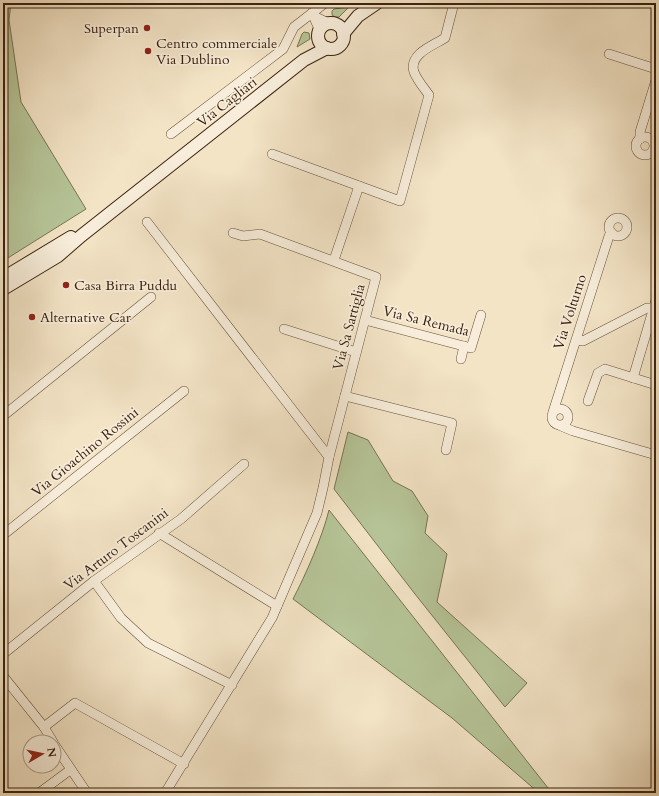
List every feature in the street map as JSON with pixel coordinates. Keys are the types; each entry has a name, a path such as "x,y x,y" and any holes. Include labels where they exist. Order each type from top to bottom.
{"main road":[{"name":"Via Cagliari","path":"304,60 325,29 358,16 377,3"},
{"name":"Via Cagliari","path":"96,225 304,60 327,48 333,49 339,46 343,41 344,34 358,16"},
{"path":"327,48 321,45 325,29 340,27 344,34"},
{"path":"3,278 70,238 96,225"},
{"path":"3,289 58,256 96,225"}],"street":[{"path":"272,154 400,201 429,95 413,70 414,60 420,54 445,38 454,3"},
{"path":"170,134 283,49 294,27 312,14 321,4"},
{"path":"312,14 325,29"},
{"path":"609,54 656,69"},
{"path":"640,139 640,132 656,80"},
{"path":"233,233 243,236 260,234 334,260 359,186"},
{"path":"147,222 329,458"},
{"name":"Via Volturno","path":"553,412 609,236 612,233"},
{"name":"Via Sa Sartiglia","path":"165,793 272,618 316,513 376,277 334,260"},
{"path":"3,416 150,298"},
{"path":"577,340 583,341 655,304"},
{"path":"633,378 655,304"},
{"name":"Via Sa Remada","path":"365,320 472,348 481,315"},
{"path":"284,329 356,352"},
{"path":"461,359 464,346"},
{"path":"588,401 598,373 605,369 656,385"},
{"name":"Via Gioachino Rossini","path":"3,535 184,391"},
{"path":"345,396 452,423 446,450"},
{"path":"556,400 562,409 567,413 565,423"},
{"path":"562,409 558,409 553,412 551,419 555,424 565,423"},
{"path":"565,423 573,431 656,455"},
{"name":"Via Arturo Toscanini","path":"3,654 94,581 159,533 181,519 244,464"},
{"path":"159,533 277,606"},
{"path":"94,581 122,618 148,644 232,685"},
{"path":"3,676 48,734"},
{"path":"44,727 75,703 184,764"},
{"path":"62,757 87,793"},
{"path":"39,793 70,770"}],"green space":[{"path":"3,3 11,3 9,20 21,102 86,209 3,261"},
{"path":"349,7 339,17 332,15 332,11 334,9"},
{"path":"304,32 309,33 310,39 297,47 302,34"},
{"path":"348,432 368,440 393,481 412,491 428,516 425,533 447,554 437,602 527,683 505,707 334,489"},
{"path":"329,510 552,793 539,793 452,718 293,599 313,556"}],"place":[{"name":"Superpan","path":"147,28"},
{"name":"Centro commerciale Via Dublino","path":"148,51"},
{"name":"Casa Birra Puddu","path":"66,285"},
{"name":"Alternative Car","path":"32,317"}]}
